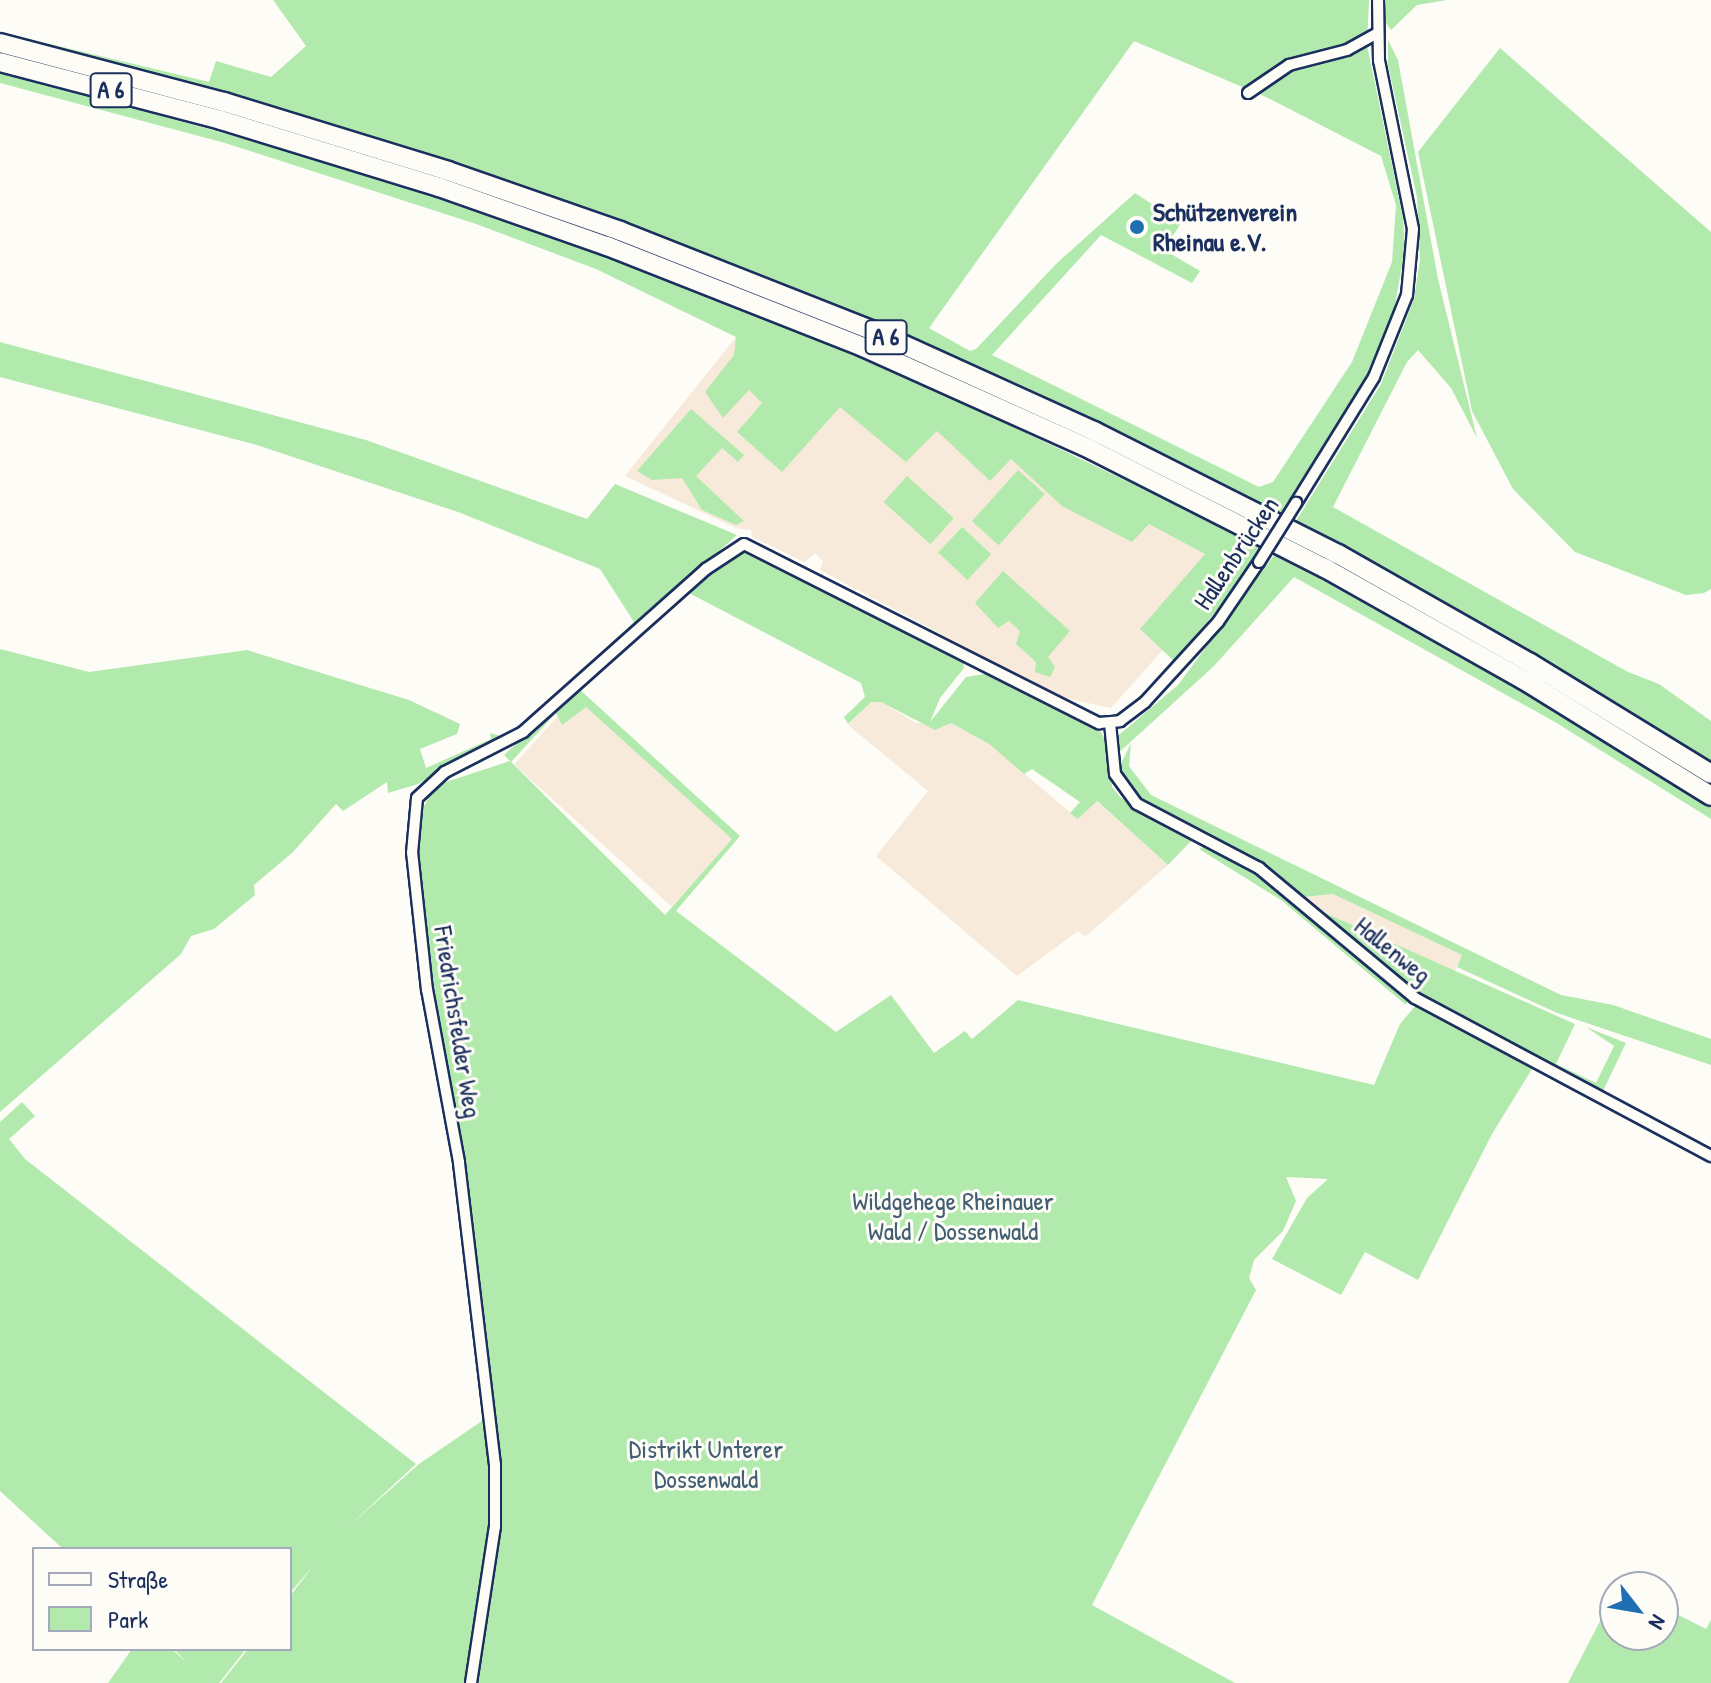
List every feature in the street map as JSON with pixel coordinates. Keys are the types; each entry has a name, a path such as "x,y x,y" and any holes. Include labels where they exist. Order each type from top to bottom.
{"highway":[{"name":"A 6","path":"0,43 237,105 448,171 691,258 907,346 1094,431 1338,554 1518,656 1711,774"},
{"name":"A 6","path":"0,62 221,120 439,187 607,246 863,347 1092,450 1325,568 1524,680 1711,796"}],"street":[{"name":"Hallenbrücken","path":"1110,723 1132,715 1194,651 1259,562 1374,377 1407,295 1411,213 1376,34 1378,0"},
{"path":"1248,93 1289,65 1322,58 1376,34"},
{"name":"Friedrichsfelder Weg","path":"471,1683 495,1527 495,1465 459,1162 427,990 412,853 417,798 445,772 523,732 727,553 744,544 759,548 1088,720 1110,723"},
{"name":"Hallenweg","path":"1110,723 1115,774 1137,804 1259,868 1415,998 1711,1156"}],"shaded area":[{"path":"736,337 1230,554 1161,652 1111,708 1060,697 820,570 823,561 815,553 804,562 752,537 751,530 736,528 625,476"},
{"path":"575,697 733,839 672,906 514,765"},
{"path":"870,702 881,702 916,723 951,723 989,744 1078,819 1096,801 1168,865 1085,937 1078,931 1017,976 876,856 928,791 848,725"},
{"path":"1333,894 1462,955 1454,972 1316,909 1304,897"}],"green space":[{"path":"273,0 1369,0 1367,45 1403,218 1405,249 1393,316 1376,360 1281,513 1034,391 790,286 622,221 272,106 0,32 209,82 216,61 271,77 306,46","holes":["1134,41 1266,97 1381,156 1396,205 1392,262 1352,362 1273,482 1259,487 992,355 1101,235 1192,283 1200,271 1164,250 1181,223 1135,193 1056,264 976,349 970,351 929,328"]},
{"path":"1386,0 1447,0 1417,5 1391,30 1384,20"},
{"path":"1388,40 1398,60 1438,279 1477,438 1451,388 1418,350 1407,362 1333,507 1628,672 1659,684 1711,721 1711,763 1565,672 1296,521 1381,384 1414,299 1420,260 1417,197 1388,65"},
{"path":"1500,48 1711,232 1711,589 1704,593 1686,595 1575,552 1513,489 1472,411 1418,152"},
{"path":"0,71 341,166 616,259 913,379 1261,545 1223,603 1174,661 1140,629 1205,554 1149,524 1132,542 1062,506 1011,459 990,481 937,431 906,462 840,407 782,472 737,432 762,403 749,390 723,418 705,392 734,355 736,337 596,269 476,224 225,143 0,83"},
{"path":"0,342 366,440 587,519 615,484 737,535 517,731 634,622 600,569 458,512 257,445 0,377"},
{"path":"691,409 744,455 738,462 722,448 696,476 744,521 736,525 702,510 682,478 652,480 637,471"},
{"path":"1018,470 1045,494 999,545 972,521"},
{"path":"907,476 954,518 930,544 884,502"},
{"path":"962,527 991,554 967,580 938,553"},
{"path":"752,552 963,658 964,668 940,698 930,722 966,677 991,673 1101,732 1109,747 1112,787 1121,798 1192,840 1168,865 1097,801 1078,819 1070,813 1080,802 1032,769 1024,774 989,744 951,723 935,730 881,702 871,702 848,724 844,717 865,697 861,683 687,592 733,554"},
{"path":"1275,554 1552,708 1711,808 1711,819 1555,722 1294,577 1214,666 1114,757 1113,740 1178,685"},
{"path":"1003,571 1070,631 1048,657 1055,667 1050,677 1035,672 1036,662 1016,644 1020,631 1009,621 998,628 975,603"},
{"path":"0,649 89,672 247,650 409,700 460,724 457,734 420,749 426,768 491,739 490,733 501,736 418,784 388,793 387,782 343,811 336,804 293,852 254,885 255,895 214,929 191,936 181,954 0,1112"},
{"name":"Distrikt Unterer Dossenwald","path":"578,688 740,836 676,911 836,1032 891,995 934,1053 965,1031 972,1039 1018,1000 1374,1085 1400,1024 1416,1005 1532,1069 1492,1134 1418,1280 1365,1252 1341,1295 1272,1259 1307,1198 1328,1179 1286,1177 1296,1201 1283,1231 1254,1260 1249,1278 1256,1290 1092,1605 1235,1683 221,1683 246,1651 292,1651 292,1593 313,1566 292,1591 292,1547 61,1547 0,1491 0,1122 22,1102 35,1116 9,1139 25,1159 416,1464 348,1527 419,1464 495,1412 415,852 420,815 434,786 510,761 504,755","holes":["586,707 732,839 665,915 511,762 556,713 562,725"]},
{"path":"1131,743 1129,766 1151,795 1561,995 1613,1005 1711,1039 1711,1065 1557,1013 1457,967 1462,955 1333,894 1304,897 1261,866 1139,801 1119,768"},
{"path":"1206,846 1266,878 1408,999 1406,1005 1281,900 1199,849"},
{"path":"1316,909 1575,1024 1556,1064 1596,1083 1614,1046 1586,1027 1626,1043 1602,1093 1413,991"},
{"path":"1679,1615 1706,1629 1711,1620 1711,1683 1568,1683 1599,1623 1599,1651 1679,1651"},
{"path":"131,1651 174,1651 187,1663 176,1651 244,1651 219,1683 108,1683"}],"place":[{"name":"Schützenverein Rheinau e.V.","path":"1137,227"}],"park label":[{"name":"Wildgehege Rheinauer Wald / Dossenwald","path":"953,1216"}]}
